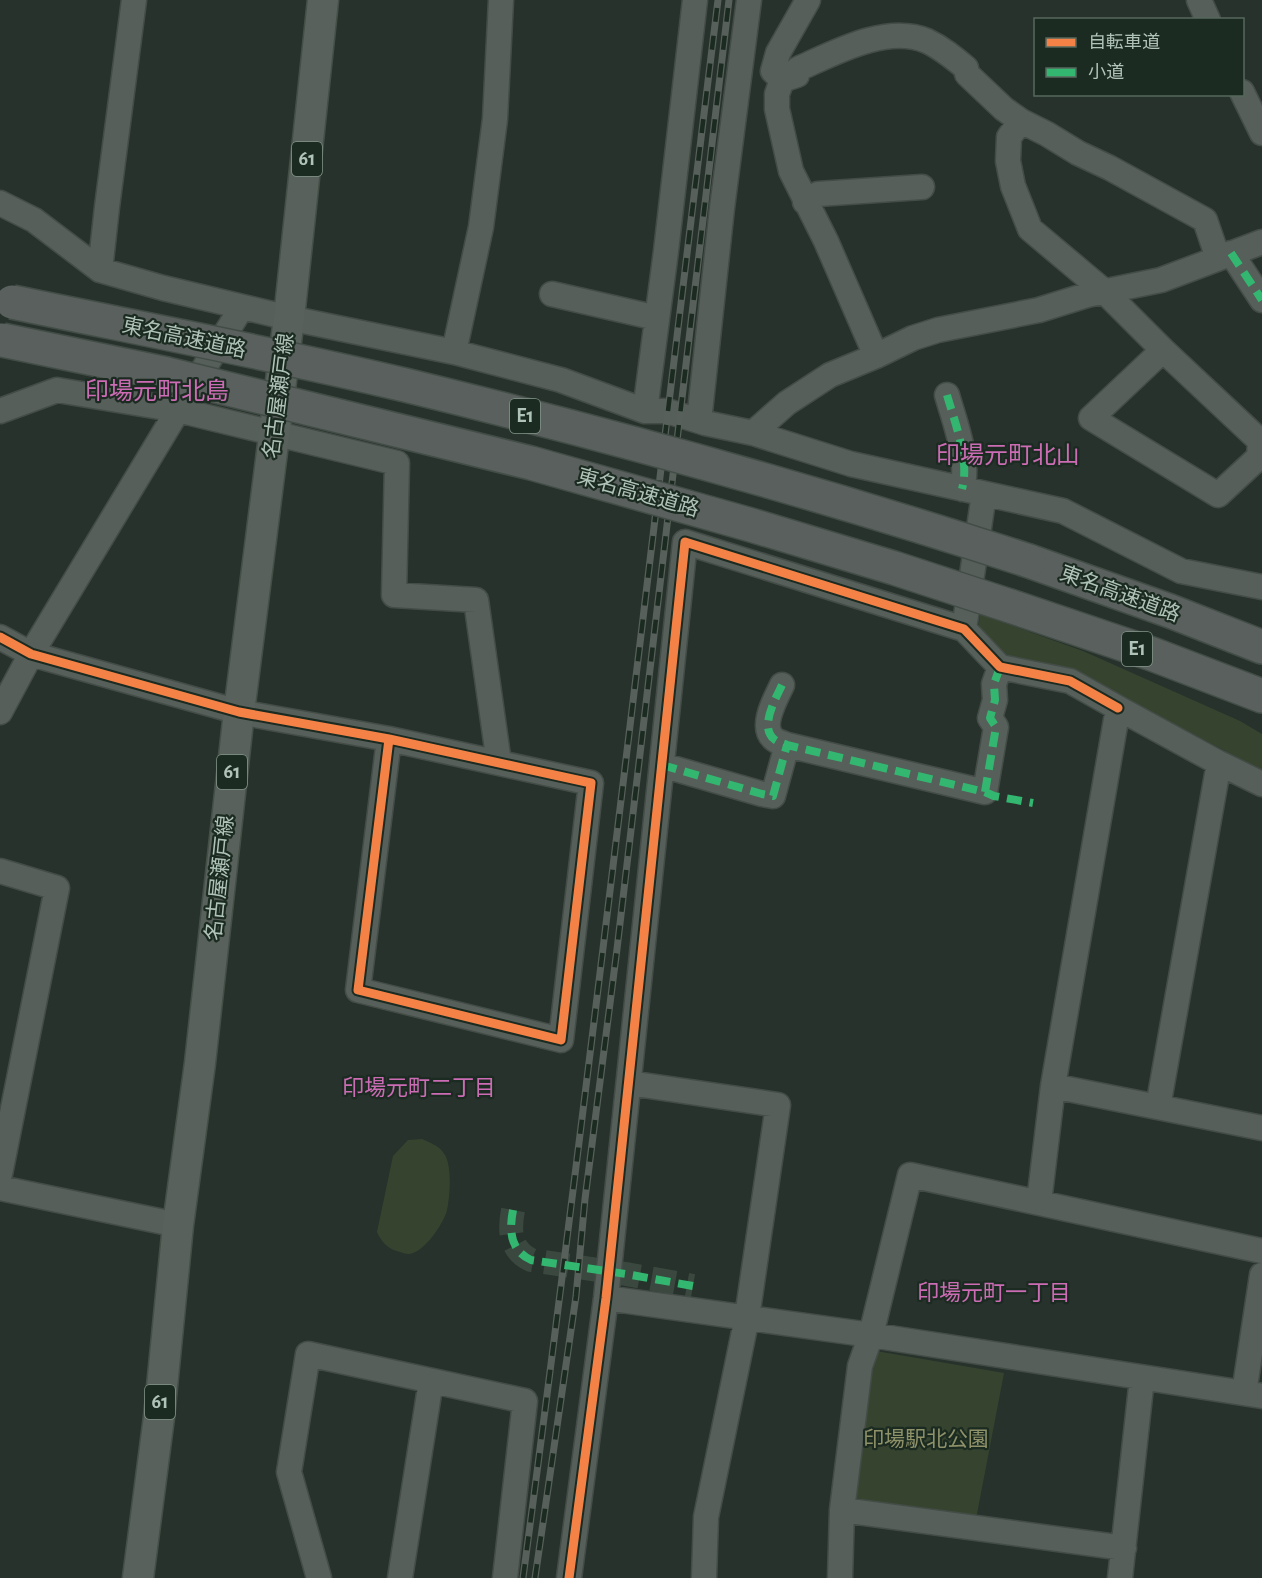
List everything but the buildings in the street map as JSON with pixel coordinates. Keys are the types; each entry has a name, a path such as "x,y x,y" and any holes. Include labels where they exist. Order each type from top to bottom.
{"highway":[{"name":"東名高速道路","path":"6,301 404,385 792,487 920,525 1029,561 1170,611 1262,647"},
{"name":"東名高速道路","path":"1,340 167,374 531,463 752,525 1010,606 1152,654 1262,696"}],"main road":[{"name":"名古屋瀬戸線","path":"138,1578 160,1405 178,1225 200,1064 239,712 289,318 323,0"}],"street":[{"path":"100,270 106,207 134,0"},
{"path":"454,352 482,215 495,119 501,0"},
{"path":"645,411 695,0"},
{"path":"699,421 722,208 749,0"},
{"path":"782,80 773,71 778,52 808,0"},
{"path":"1199,0 1207,18"},
{"path":"782,80 797,75 798,69 844,48 892,35 911,36 928,42 945,51 966,68 967,74 1004,109 1022,122 1205,220 1225,256 1262,300"},
{"path":"782,80 777,94 779,118 791,171 826,241 876,356"},
{"path":"1244,96 1262,133"},
{"path":"1022,122 1009,136 1008,161 1013,186 1030,229 1105,292 1260,441 1259,457 1218,495 1091,418 1163,350"},
{"path":"805,202 818,195 922,187"},
{"path":"0,203 34,220 100,270 163,288 289,318 454,352 561,380 645,411 667,411 753,433 851,464 1063,511 1181,571 1262,587"},
{"path":"753,433 787,403 830,375 913,338 938,330 1038,310 1087,295 1161,280 1262,242"},
{"path":"552,294 657,318"},
{"path":"0,712 31,654 242,307"},
{"path":"0,411 57,390 178,410 397,463 394,595 476,600 500,763"},
{"path":"947,395 962,452 964,480 973,492 964,629"},
{"path":"569,1578 606,1298 685,542 964,629 1000,667 1070,681 1219,763 1262,784"},
{"path":"0,637 31,654 239,712 389,739 591,783 561,1040 358,990 389,739"},
{"path":"782,685 768,717 770,733 774,740 985,792 996,727 990,718 994,700 994,684 1000,667"},
{"path":"1040,1202 1053,1086 1118,708"},
{"path":"662,765 772,796 788,745"},
{"path":"1158,1107 1219,763"},
{"path":"0,872 57,888 0,1174"},
{"path":"629,1083 778,1105 747,1317 706,1517 705,1578"},
{"path":"1053,1086 1262,1128"},
{"path":"840,1578 842,1510 860,1366 871,1335 910,1175 1262,1251"},
{"path":"0,1188 178,1225"},
{"path":"606,1298 871,1335 1253,1394 1262,1275"},
{"path":"319,1578 288,1472 308,1354 525,1401 505,1578"},
{"path":"1120,1578 1142,1378"},
{"path":"400,1578 431,1381"},
{"path":"842,1510 1124,1548"}],"green space":[{"path":"980,614 1083,651 1240,721 1262,734 1262,770 1072,671 1003,655 978,631"},
{"path":"422,1139 441,1149 447,1160 450,1182 448,1204 438,1229 427,1243 421,1249 407,1254 389,1247 377,1232 393,1156 408,1140"},
{"name":"印場駅北公園","path":"876,1351 1004,1373 976,1519 851,1501"}],"tunnel":[{"path":"513,1210 511,1232 515,1245 524,1256 531,1260 693,1286"}],"railway":[{"path":"523,1578 598,987 718,0"},
{"path":"535,1578 576,1296 585,1199 617,949 729,0"}],"marked path":[{"path":"1231,253 1262,300"},
{"path":"947,395 963,454 962,489"},
{"path":"782,685 768,720 770,734 777,741 985,792 996,727 990,718 995,700 994,684 1000,667"},
{"path":"662,765 773,796 787,745"},
{"path":"985,792 994,796 1033,803"},
{"path":"513,1210 511,1232 515,1245 524,1256 531,1260 693,1286"}],"cycle path":[{"path":"569,1578 606,1298 685,542 964,629 1000,667 1070,681 1118,708"},
{"path":"0,637 31,654 239,712 389,739 591,783 561,1040 358,990 389,739"}],"district":[{"name":"印場元町北島","path":"157,392"},
{"name":"印場元町北山","path":"1008,456"},
{"name":"印場元町二丁目","path":"419,1088"},
{"name":"印場元町一丁目","path":"994,1293"}]}
